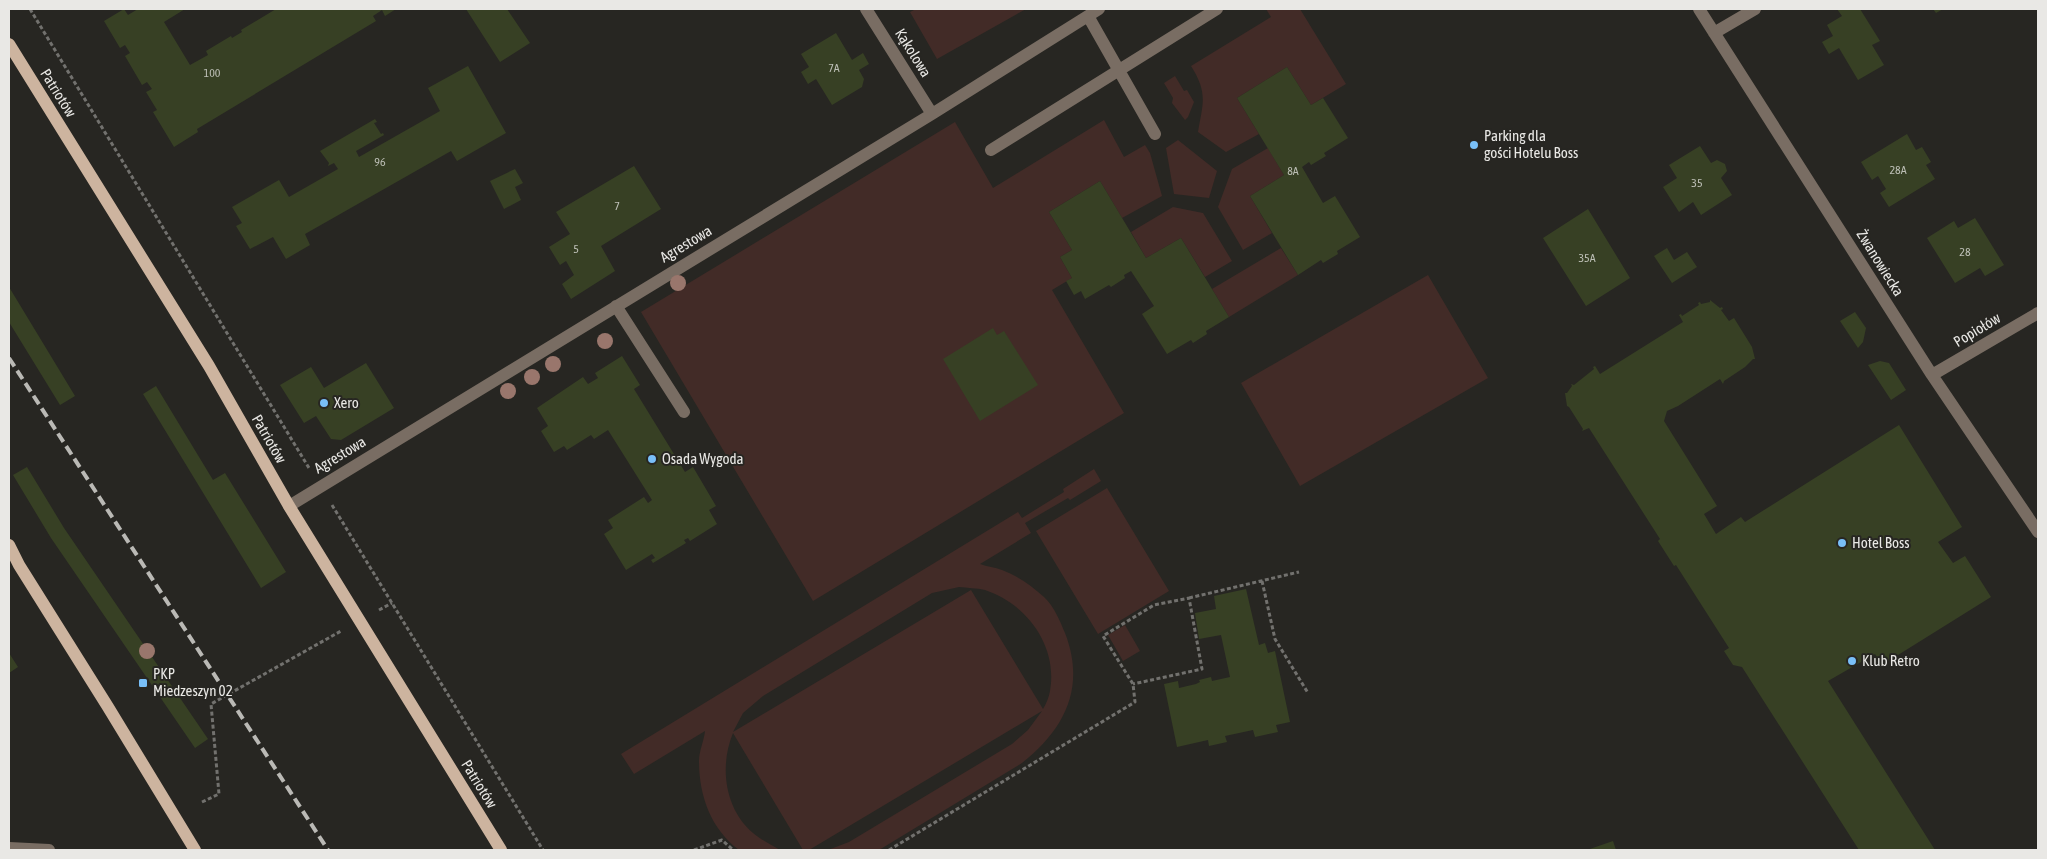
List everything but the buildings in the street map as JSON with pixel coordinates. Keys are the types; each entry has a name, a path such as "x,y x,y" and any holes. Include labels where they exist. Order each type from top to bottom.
{"main road":[{"name":"Patriotów","path":"9,44 209,366 289,506 501,850"},
{"path":"9,545 19,565"},
{"path":"9,552 108,706 192,850"}],"street":[{"name":"Kąkolowa","path":"866,9 932,114"},
{"path":"991,150 1217,9"},
{"name":"Żwanowiecka","path":"1699,9 1932,376 2038,532"},
{"path":"1714,33 1754,9"},
{"name":"Agrestowa","path":"289,506 932,114 1093,12"},
{"path":"1093,12 1119,70 1155,134"},
{"path":"616,306 684,412"},
{"name":"Popiołów","path":"1932,376 2038,313"},
{"path":"9,848 49,850"}],"path":[{"path":"30,9 543,850"},
{"path":"889,850 1135,702 1133,684 1103,636 1154,605 1299,572"},
{"path":"1262,581 1275,639 1308,693"},
{"path":"1133,684 1202,669 1189,598"},
{"path":"372,614 392,603"},
{"path":"202,802 218,794 211,704 342,631"},
{"path":"694,850 722,840 733,850"}],"shaded area":[{"path":"916,9 1026,9 937,59 910,12"},
{"path":"1266,9 1300,9 1346,84 1311,105 1287,67 1237,98 1259,134 1226,152 1198,132 1203,98 1200,84 1191,66 1271,17"},
{"path":"1175,76 1184,91 1187,90 1194,102 1185,120 1172,103 1173,98 1164,83"},
{"path":"1104,120 1124,157 1145,145 1150,153 1162,196 1122,218 1100,181 1049,212 1072,250 1060,257 1072,278 1052,290 1124,413 813,601 641,312 955,122 993,188"},
{"path":"1178,140 1217,171 1209,198 1174,194 1166,148"},
{"path":"1268,148 1284,175 1250,196 1272,233 1243,250 1218,207 1232,169"},
{"path":"1173,207 1203,213 1232,261 1205,277 1181,238 1146,258 1131,232"},
{"path":"1281,248 1298,275 1229,317 1212,289"},
{"path":"1428,275 1488,378 1300,486 1241,383"},
{"path":"1094,469 1101,481 1070,500 1068,498 1025,523 1031,533 980,564 1008,572 1035,589 1051,605 1065,633 1071,653 1072,689 1068,706 1050,736 1022,763 879,850 828,850 849,842 1012,744 1028,730 1042,711 809,850 803,850 733,733 726,760 727,787 731,800 736,812 753,833 780,850 739,850 729,842 714,822 708,811 701,787 699,757 705,731 634,774 621,754 1018,512 1022,518 1064,492 1063,489","holes":["959,587 985,590 1000,597 1014,605 1036,629 1044,643 1049,658 1051,674 1050,693 1043,709 971,590 733,732 743,713 763,696 932,593"]},
{"path":"1107,488 1169,591 1098,634 1036,531"},
{"path":"1125,625 1140,651 1123,661 1108,635"}],"railway":[{"path":"9,358 328,850"}],"place":[{"name":"Parking dla gości Hotelu Boss","path":"1474,145"},
{"name":"Xero","path":"324,403"},
{"name":"Osada Wygoda","path":"652,459"},
{"name":"Hotel Boss","path":"1842,543"},
{"name":"Klub Retro","path":"1852,661"},
{"name":"PKP Miedzeszyn 02","path":"143,683"}]}
